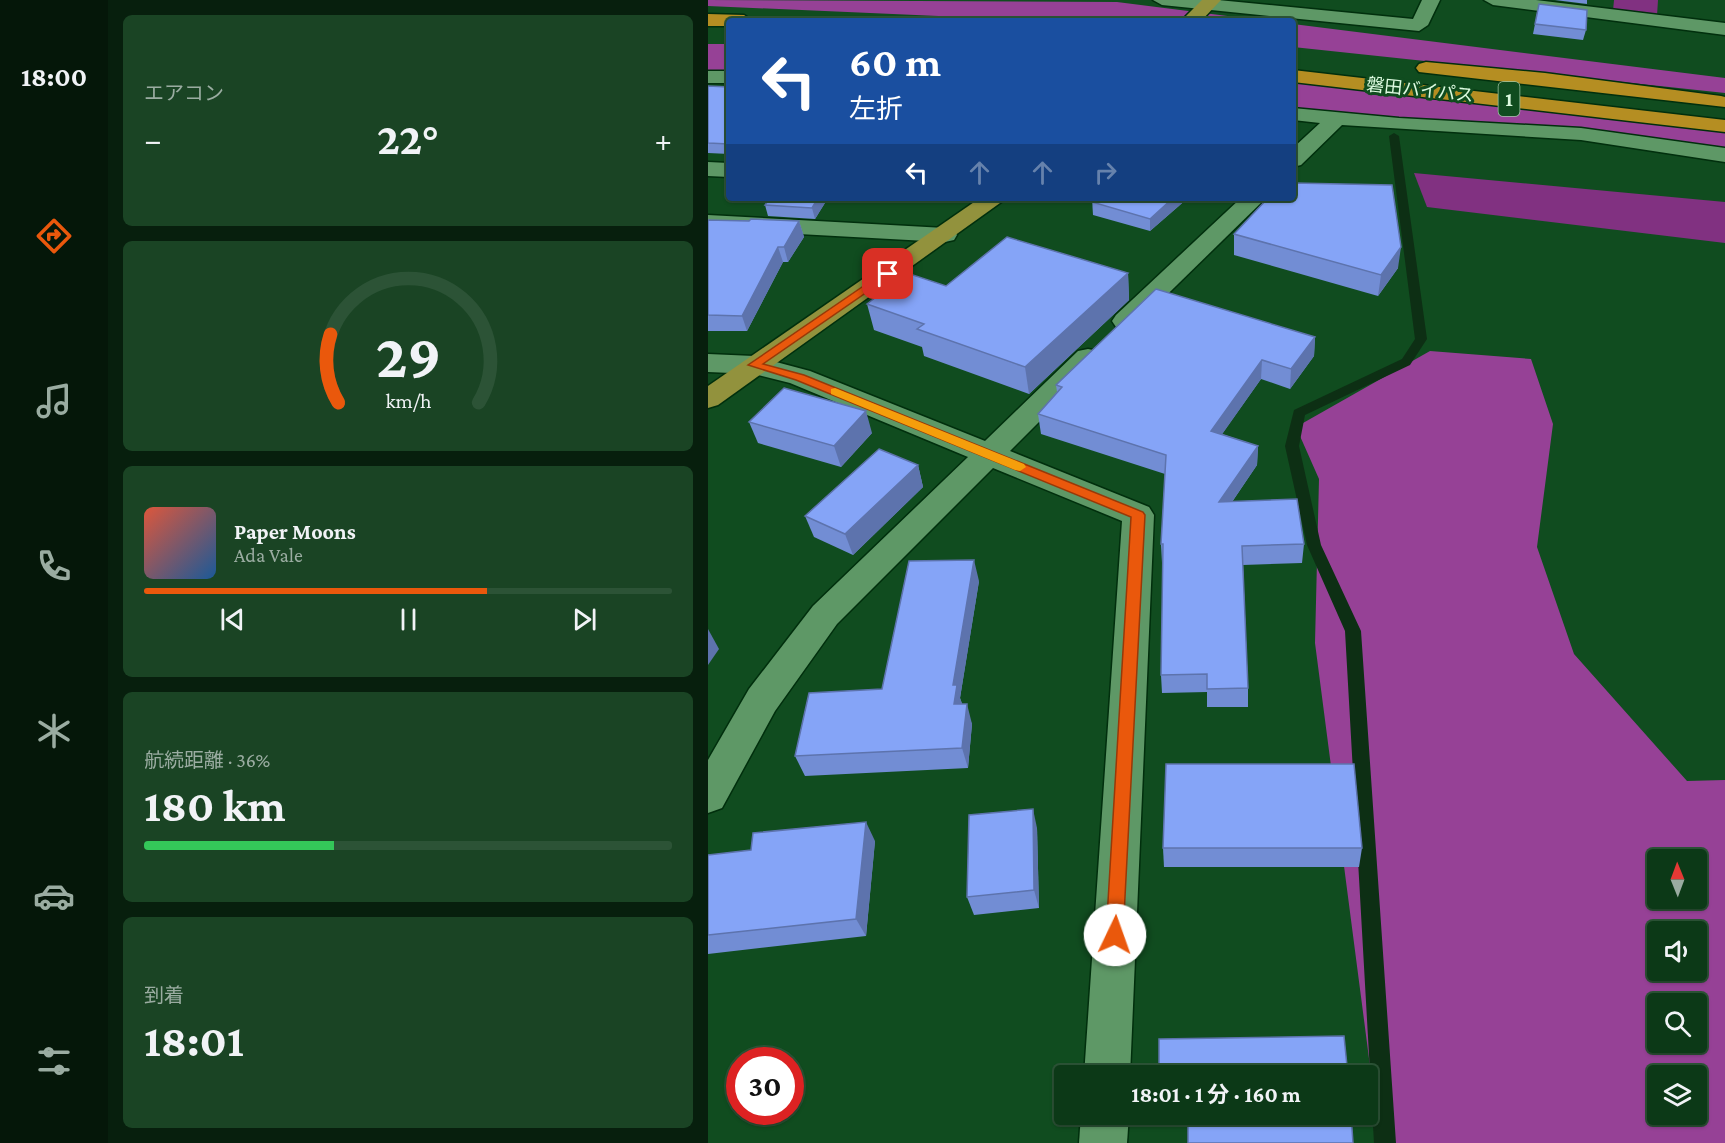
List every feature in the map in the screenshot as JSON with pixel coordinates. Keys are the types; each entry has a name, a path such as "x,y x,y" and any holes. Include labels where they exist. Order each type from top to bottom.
{"highway":[{"path":"708,20 726,20"},
{"name":"磐田バイパス","path":"1406,66 1545,80 1725,103"},
{"name":"磐田バイパス","path":"1296,76 1725,126"}],"main road":[{"path":"708,399 991,201"}],"street":[{"path":"1162,0 1203,9 1419,25 1431,0"},
{"path":"1493,0 1725,29"},
{"path":"708,77 726,77"},
{"path":"1296,114 1581,134 1725,155"},
{"path":"1296,157 1337,118"},
{"path":"708,169 726,170"},
{"path":"708,796 762,699 825,615 987,453 1251,201"},
{"path":"708,222 752,215 945,235"},
{"path":"708,363 754,365 800,377 1138,515 1108,1065"},
{"path":"1103,1143 1104,1125"}],"shaded area":[{"path":"708,0 1117,2 1243,18 984,18 708,6"},
{"path":"1614,0 1658,0 1657,16 1613,11"},
{"path":"1296,24 1725,78 1725,93 1296,47"},
{"path":"708,44 726,44 726,80 708,80"},
{"path":"1296,79 1725,126 1725,155 1296,112"},
{"path":"1414,173 1725,202 1725,243 1427,207"},
{"path":"1430,351 1531,359 1553,424 1537,547 1574,654 1687,781 1725,780 1725,1143 1380,1143 1378,1125 1378,1065 1370,1065 1315,643 1319,479 1296,427"}],"building":[{"path":"1539,4 1587,10 1586,30 1535,24"},
{"path":"708,86 726,87 726,144 708,143"},
{"path":"1296,183 1392,185 1401,247 1381,275 1234,234 1265,201 1296,201"},
{"path":"768,201 816,201 812,208 765,205"},
{"path":"1092,201 1170,201 1150,219"},
{"path":"751,219 799,221 784,247 778,247 742,316 708,315 708,220 749,221"},
{"path":"1007,237 1128,273 1025,367 917,329 924,324 867,304 907,273 946,286"},
{"path":"1156,289 1315,337 1291,369 1262,360 1211,431 1258,446 1219,502 1297,499 1304,544 1242,546 1248,688 1207,689 1207,674 1161,675 1163,544 1161,544 1166,455 1038,414 1062,387 1056,385"},
{"path":"784,388 866,411 834,446 749,422"},
{"path":"879,449 918,465 845,534 805,516"},
{"path":"974,560 953,685 957,685 954,704 967,704 962,748 795,756 809,693 882,689 909,561"},
{"path":"1166,764 1354,764 1362,848 1163,848"},
{"path":"1033,809 1034,890 967,897 969,815"},
{"path":"866,822 856,919 708,935 708,855 751,850 753,833"},
{"path":"1344,1036 1347,1065 1159,1065 1159,1039"},
{"path":"1188,1125 1352,1125 1353,1143 1188,1143"}],"waterway":[{"path":"1385,1143 1353,631 1314,545 1292,446 1299,413 1406,362 1421,339 1394,136"}],"slow traffic":[{"path":"835,392 1020,467"}],"route":[{"path":"888,274 754,365 800,377 1138,515 1115,935"}]}
